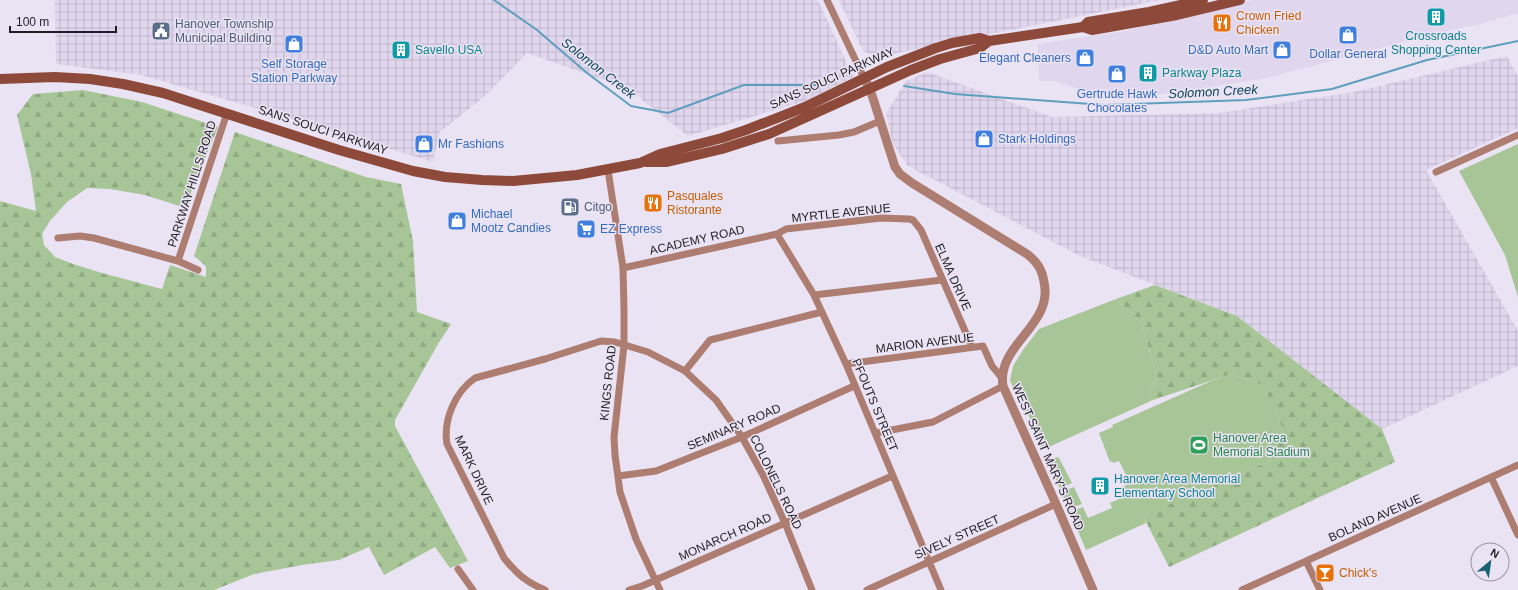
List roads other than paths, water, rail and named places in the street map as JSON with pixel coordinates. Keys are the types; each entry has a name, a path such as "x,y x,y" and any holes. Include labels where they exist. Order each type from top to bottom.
{"main road":[{"name":"SANS SOUCI PARKWAY","path":"1083,27 1088,22 1149,12 1204,0"},
{"name":"SANS SOUCI PARKWAY","path":"0,79 55,76 123,84 163,93 379,162 413,171 446,177 482,180 547,179 608,170 640,162 660,154 722,138 805,107 910,57 952,43 980,38 989,41 1083,27 1092,30 1177,15 1240,0"},
{"name":"SANS SOUCI PARKWAY","path":"640,162 667,162 722,149 769,134 925,64 980,48 989,41"}],"street":[{"path":"827,0 864,78"},
{"name":"WEST SAINT MARY'S ROAD","path":"864,78 870,89 895,167 900,174 912,183 1027,254 1040,266 1045,286 1045,298 1042,310 1009,358 1004,369 1002,382 1093,590"},
{"name":"PARKWAY HILLS ROAD","path":"178,261 227,113"},
{"path":"778,141 839,135 854,132 880,121"},
{"path":"1436,172 1518,135"},
{"name":"KINGS ROAD","path":"608,170 623,268 624,345 614,437 615,455 620,492 636,539 660,590"},
{"name":"MYRTLE AVENUE","path":"777,234 786,229 881,218 909,219"},
{"name":"ELMA DRIVE","path":"909,219 913,220 921,230 972,347"},
{"name":"ACADEMY ROAD","path":"623,268 777,234"},
{"name":"PFOUTS STREET","path":"777,234 814,295 846,364 941,590"},
{"path":"58,238 80,236 178,261 198,270"},
{"path":"814,295 942,280"},
{"path":"684,371 710,340 822,312"},
{"name":"MARK DRIVE","path":"545,590 530,584 516,573 504,558 446,444 445,433 447,421 460,392 467,383 475,378 601,342 615,342 624,345"},
{"name":"COLONELS ROAD","path":"624,345 648,352 684,371 716,400 742,437 763,475 785,523 812,590"},
{"name":"MARION AVENUE","path":"846,364 983,346 992,366 1002,382"},
{"path":"876,433 933,422 1002,382"},
{"name":"SEMINARY ROAD","path":"618,476 656,471 742,437 854,386"},
{"name":"BOLAND AVENUE","path":"1242,590 1518,465"},
{"name":"MONARCH ROAD","path":"655,580 892,476"},
{"path":"1491,477 1518,535"},
{"name":"SIVELY STREET","path":"867,590 1056,504"},
{"path":"1306,561 1320,590"},
{"path":"458,569 473,590"},
{"path":"629,590 655,580"}],"waterway":[{"name":"Solomon Creek","path":"494,0 537,30 587,73 631,106 668,113 744,85 821,85"},
{"name":"Solomon Creek","path":"904,86 955,94 1104,105 1246,100 1332,89 1427,60 1518,41"}],"place":[{"name":"Crossroads Shopping Center","path":"1436,17"},
{"name":"Crown Fried Chicken","path":"1222,23"},
{"name":"Hanover Township Municipal Building","path":"161,31"},
{"name":"Dollar General","path":"1348,35"},
{"name":"Self Storage Station Parkway","path":"294,44"},
{"name":"Savello USA","path":"401,50"},
{"name":"D&D Auto Mart","path":"1282,50"},
{"name":"Elegant Cleaners","path":"1085,58"},
{"name":"Parkway Plaza","path":"1148,73"},
{"name":"Gertrude Hawk Chocolates","path":"1117,74"},
{"name":"Stark Holdings","path":"984,139"},
{"name":"Mr Fashions","path":"424,144"},
{"name":"Pasquales Ristorante","path":"653,203"},
{"name":"Citgo","path":"570,207"},
{"name":"Michael Mootz Candies","path":"457,221"},
{"name":"EZ Express","path":"586,229"},
{"name":"Hanover Area Memorial Stadium","path":"1199,445"},
{"name":"Hanover Area Memorial Elementary School","path":"1100,486"},
{"name":"Chick's","path":"1325,573"}]}
